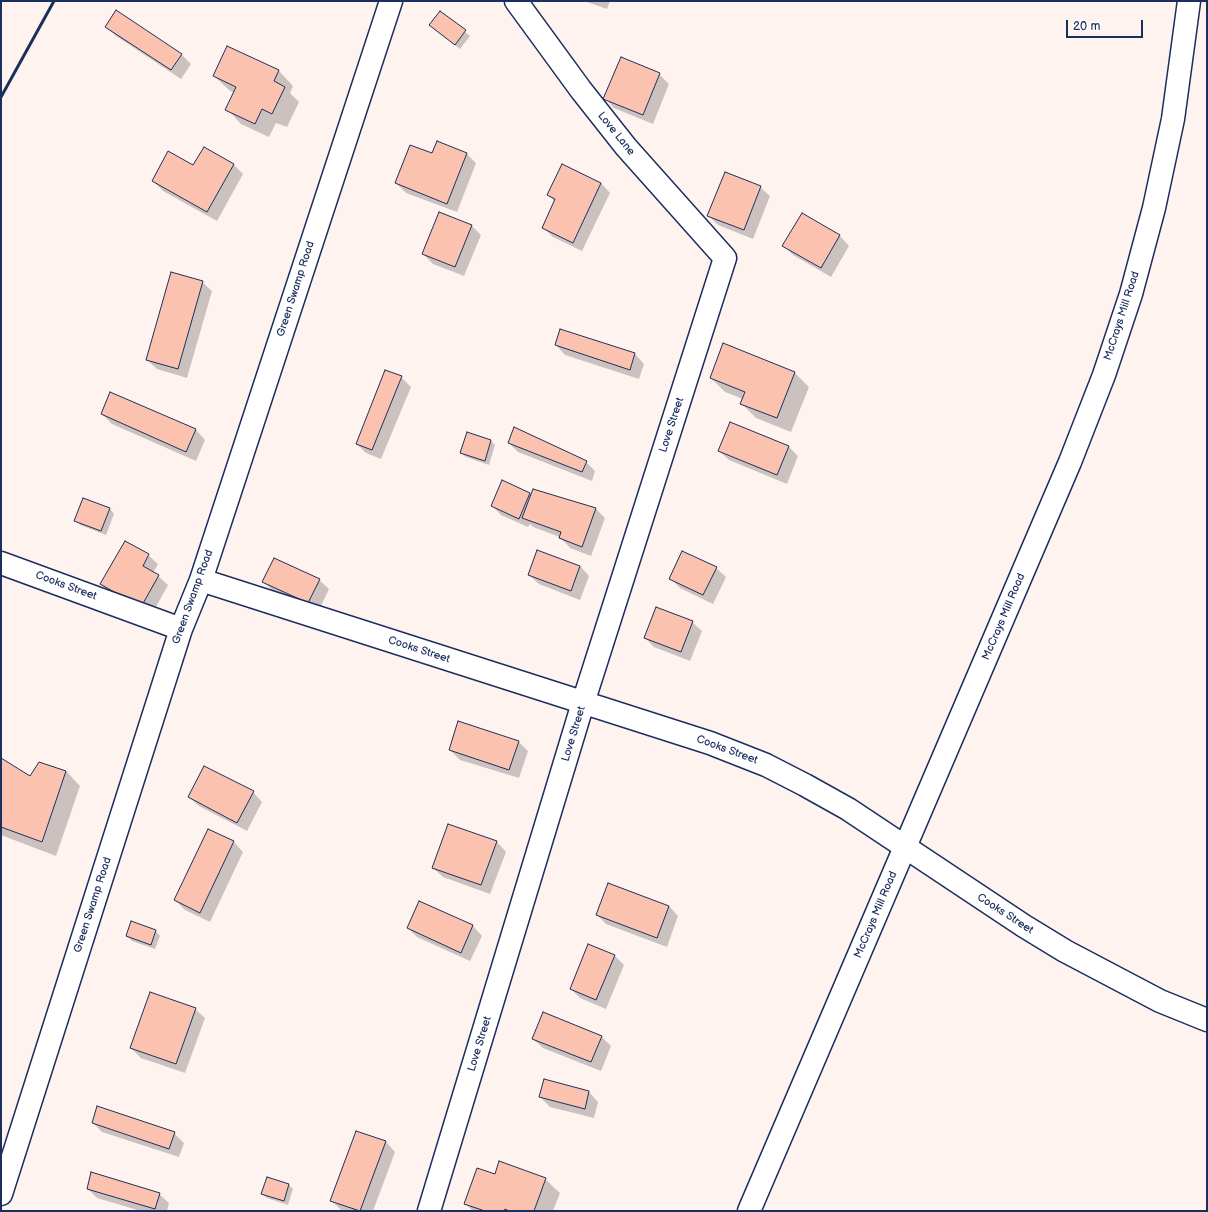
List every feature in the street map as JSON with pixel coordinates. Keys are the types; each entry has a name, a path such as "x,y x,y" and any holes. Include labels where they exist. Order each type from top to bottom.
{"street":[{"name":"Green Swamp Road","path":"1,1194 180,630 201,580 391,1"},
{"name":"Love Lane","path":"516,1 581,90 626,147 725,258"},
{"name":"McCrays Mill Road","path":"749,1211 1070,462 1104,375 1130,294 1154,208 1173,119 1189,1"},
{"name":"Love Street","path":"429,1211 583,704 725,258"},
{"name":"Cooks Street","path":"1,563 131,610 180,630"},
{"name":"Cooks Street","path":"201,580 583,704 710,743 766,765 848,809 1017,922 1065,951 1160,1001 1207,1020"}],"building":[{"path":"116,10 182,54 171,70 105,27"},
{"path":"440,11 466,30 455,45 429,25"},
{"path":"227,46 279,70 274,81 285,87 272,114 262,109 255,124 225,110 236,87 213,76"},
{"path":"621,57 660,73 643,115 603,99"},
{"path":"437,141 467,153 447,204 395,183 410,145 432,153"},
{"path":"204,147 234,164 207,212 152,181 168,151 193,165"},
{"path":"562,164 601,183 573,243 542,228 555,199 547,195"},
{"path":"725,172 761,186 744,230 707,216"},
{"path":"439,212 472,225 455,267 422,254"},
{"path":"802,213 840,235 821,268 782,246"},
{"path":"171,272 203,281 178,369 146,360"},
{"path":"560,329 635,353 630,370 555,345"},
{"path":"723,343 795,372 777,418 740,404 745,392 710,378"},
{"path":"385,370 402,376 372,450 356,444"},
{"path":"110,392 196,429 186,452 101,414"},
{"path":"730,422 789,446 777,475 718,451"},
{"path":"514,427 587,461 582,472 508,443"},
{"path":"467,432 491,440 485,461 460,453"},
{"path":"502,480 530,493 519,519 491,506"},
{"path":"533,489 596,508 582,547 559,538 561,532 522,518"},
{"path":"83,498 110,508 101,531 74,521"},
{"path":"125,541 149,554 143,566 159,575 141,607 100,584"},
{"path":"537,550 580,566 571,591 528,575"},
{"path":"682,551 717,567 703,595 669,579"},
{"path":"274,558 320,579 308,603 262,582"},
{"path":"656,607 693,621 681,652 644,638"},
{"path":"458,721 519,741 509,770 449,750"},
{"path":"1,758 30,776 39,762 66,771 42,842 1,827"},
{"path":"204,766 254,791 237,823 188,797"},
{"path":"448,824 497,841 481,885 432,868"},
{"path":"208,829 234,841 200,913 174,900"},
{"path":"608,883 669,906 657,938 596,915"},
{"path":"419,901 473,925 461,953 407,928"},
{"path":"131,921 156,930 151,945 126,936"},
{"path":"588,944 615,955 596,1000 570,989"},
{"path":"150,992 196,1008 176,1064 130,1048"},
{"path":"543,1012 602,1036 591,1062 532,1039"},
{"path":"544,1079 589,1091 585,1109 539,1097"},
{"path":"97,1106 175,1132 169,1149 92,1123"},
{"path":"356,1131 386,1141 360,1211 330,1201"},
{"path":"499,1161 546,1178 534,1211 509,1211 505,1209 504,1211 485,1211 464,1204 477,1168 495,1174"},
{"path":"91,1172 160,1193 155,1209 87,1189"},
{"path":"267,1177 289,1184 284,1201 261,1194"}],"railway":[{"path":"1,97 54,1"}]}
